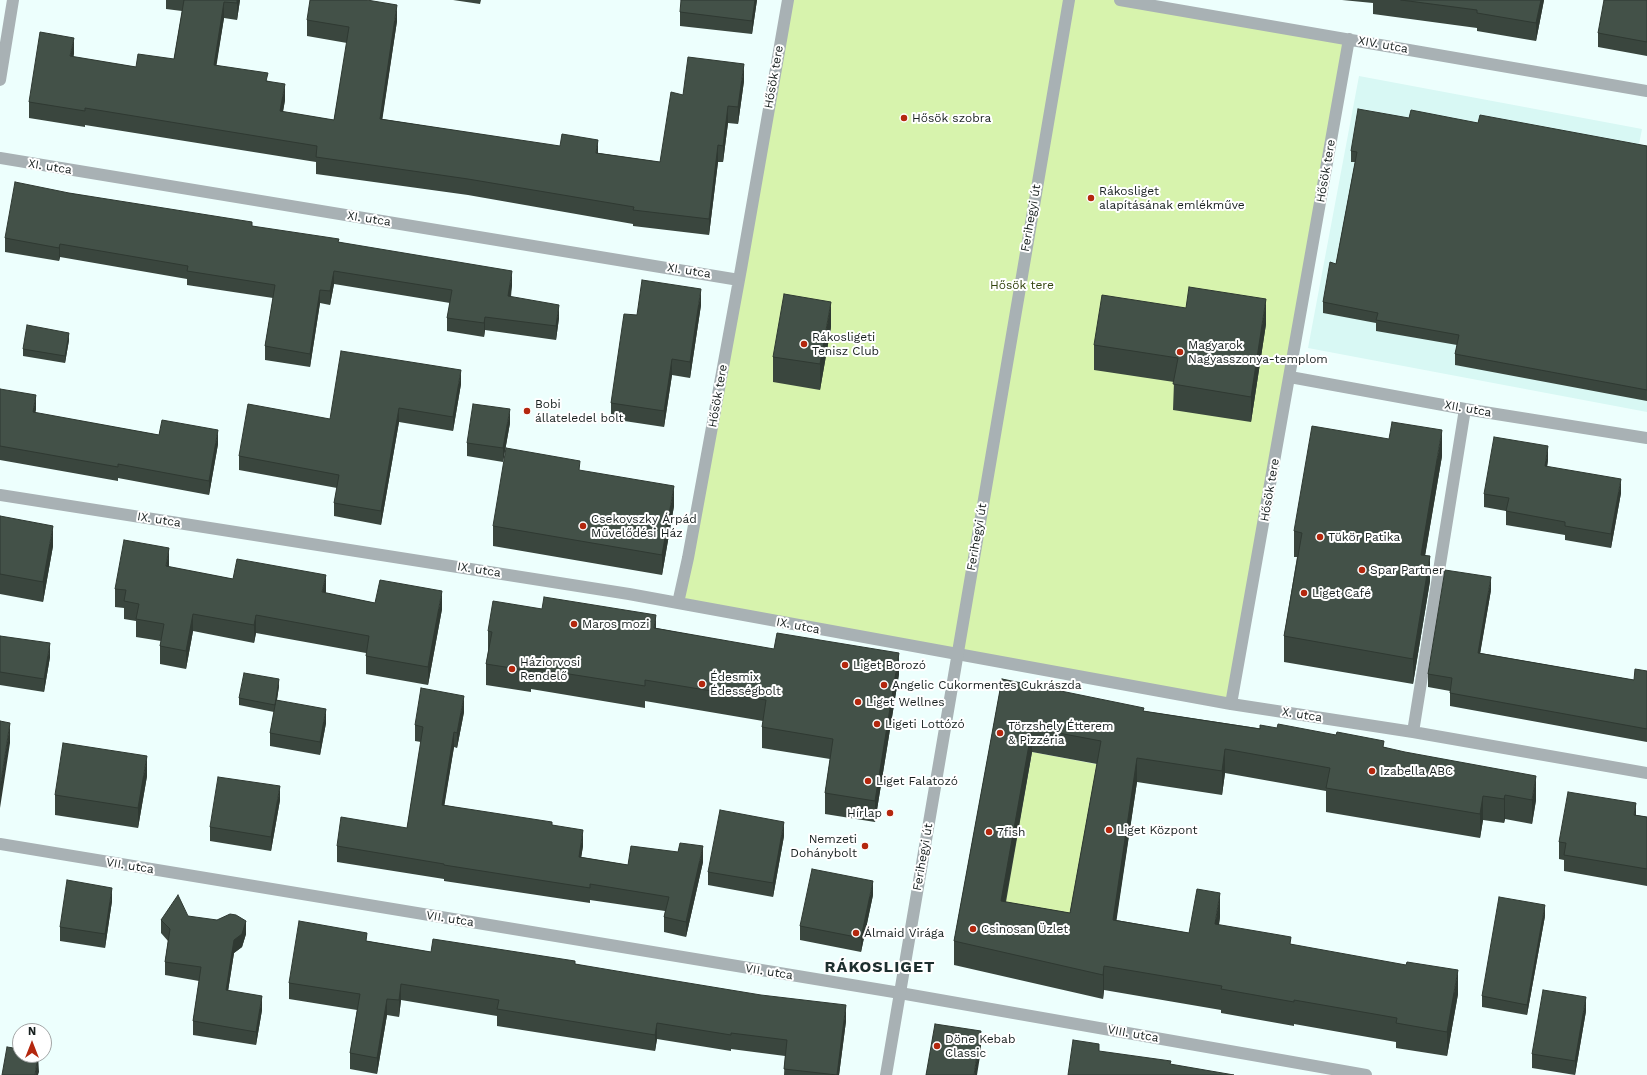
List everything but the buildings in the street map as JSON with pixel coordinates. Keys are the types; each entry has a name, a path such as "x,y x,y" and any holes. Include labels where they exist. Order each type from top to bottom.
{"street":[{"path":"0,80 13,0"},
{"name":"Hősök tere","path":"678,603 688,558 739,280 788,0"},
{"name":"Ferihegyi út","path":"886,1075 1069,0"},
{"name":"XIV. utca","path":"1120,0 1647,91"},
{"name":"Hősök tere","path":"1231,704 1349,40"},
{"name":"XI. utca","path":"0,158 739,280"},
{"name":"XII. utca","path":"1290,377 1465,409 1647,438"},
{"path":"1413,732 1465,409"},
{"name":"IX. utca","path":"0,495 621,592 957,655"},
{"name":"X. utca","path":"957,655 1231,704 1413,732 1647,773"},
{"name":"VII. utca","path":"0,844 900,994"},
{"name":"VIII. utca","path":"900,994 1366,1075"}],"shaded area":[{"path":"1359,76 1642,129 1638,149 1647,151 1647,412 1308,348"}],"green space":[{"name":"Hősök tere","path":"788,0 1120,0 1349,39 1231,704 678,603"},
{"path":"1032,752 1101,765 1071,937 1001,925"}],"place":[{"name":"Hősök szobra","path":"904,118"},
{"name":"Rákosliget alapításának emlékműve","path":"1091,198"},
{"name":"Rákosligeti Tenisz Club","path":"804,344"},
{"name":"Magyarok Nagyasszonya-templom","path":"1180,352"},
{"name":"Bobi állateledel bolt","path":"527,411"},
{"name":"Csekovszky Árpád Művelődési Ház","path":"583,526"},
{"name":"Tükör Patika","path":"1320,537"},
{"name":"Spar Partner","path":"1362,570"},
{"name":"Liget Café","path":"1304,593"},
{"name":"Maros mozi","path":"574,624"},
{"name":"Liget Borozó","path":"845,665"},
{"name":"Háziorvosi Rendelő","path":"512,669"},
{"name":"Édesmix Édességbolt","path":"702,684"},
{"name":"Angelic Cukormentes Cukrászda","path":"884,685"},
{"name":"Liget Wellnes","path":"858,702"},
{"name":"Ligeti Lottózó","path":"877,724"},
{"name":"Törzshely Étterem & Pizzéria","path":"1000,733"},
{"name":"Izabella ABC","path":"1372,771"},
{"name":"Liget Falatozó","path":"868,781"},
{"name":"Hírlap","path":"890,813"},
{"name":"Liget Központ","path":"1109,830"},
{"name":"7fish","path":"989,832"},
{"name":"Nemzeti Dohánybolt","path":"865,846"},
{"name":"Csinosan Üzlet","path":"973,929"},
{"name":"Álmaid Virága","path":"856,933"},
{"name":"Döne Kebab Classic","path":"937,1046"}],"district":[{"name":"RÁKOSLIGET","path":"880,967"}]}
